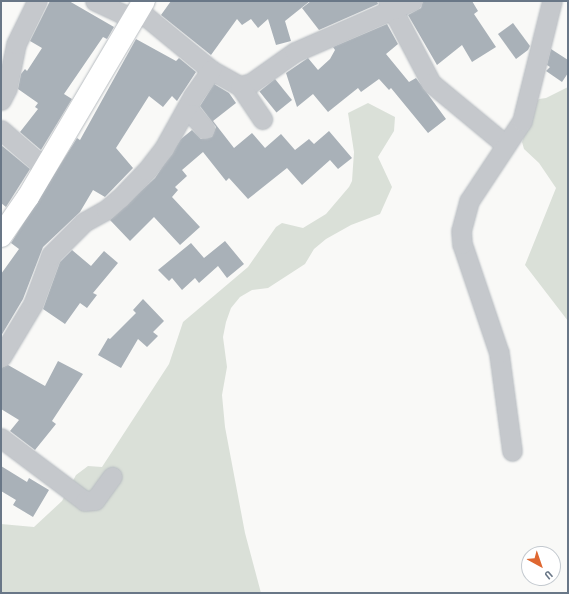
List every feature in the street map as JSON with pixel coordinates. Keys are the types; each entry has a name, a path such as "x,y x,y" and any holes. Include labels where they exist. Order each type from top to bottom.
{"street":[{"path":"1,100 7,88 16,44 37,1"},
{"path":"95,1 139,10 211,70 240,86 262,119"},
{"path":"240,86 251,83 295,52 391,5 412,1"},
{"path":"512,451 499,353 462,244 461,231 469,201 522,121 552,1"},
{"path":"391,5 431,83 506,145"},
{"path":"4,223 45,168 139,10"},
{"path":"1,357 33,304 51,255 84,222 106,210 137,181 164,148 187,107 211,70"},
{"path":"187,107 205,129"},
{"path":"1,130 45,168"},
{"path":"1,438 85,501 95,500 112,477"}],"shaded area":[{"path":"568,87 568,321 525,265 556,188 539,163 524,149 522,142 534,104 539,99 546,98"},
{"path":"368,103 395,117 394,131 378,157 392,187 380,214 351,225 326,239 314,249 305,264 268,288 252,290 240,297 231,308 226,322 223,337 227,367 222,395 225,427 245,533 261,593 1,593 1,524 34,527 62,501 76,475 88,466 102,467 169,364 183,322 248,267 276,227 282,223 303,228 326,214 349,187 352,181 354,152 348,113"}],"building":[{"path":"50,1 69,1 114,27 107,39 103,37 64,94 72,99 41,150 20,132 38,109 35,107 38,103 18,89 21,74 25,69 27,71 42,48 30,41"},
{"path":"171,1 310,1 285,21 291,41 276,45 268,19 258,28 251,19 242,25 237,19 211,55 161,15"},
{"path":"311,1 377,1 378,4 319,30 302,8"},
{"path":"423,1 472,1 478,11 474,14 496,47 472,62 462,45 437,65 408,15 421,8"},
{"path":"513,23 530,46 528,50 516,59 498,34"},
{"path":"387,24 398,44 386,54 409,82 416,78 446,119 428,133 391,88 389,90 379,79 361,92 358,88 328,112 313,94 297,107 286,73 308,58 318,70 330,59 335,50 333,47"},
{"path":"136,39 176,61 179,58 196,72 177,101 172,96 163,107 149,96 116,148 133,168 105,197 93,190 80,212 43,247 23,299 1,336 1,274 19,249 11,243 77,138 80,140"},
{"path":"551,49 568,60 568,73 562,82 546,71 550,67 547,65"},
{"path":"275,79 292,100 276,113 259,92"},
{"path":"214,84 229,93 236,103 213,121 234,148 252,133 265,148 281,134 295,150 309,139 314,144 329,131 352,158 338,169 330,160 302,185 287,168 248,199 229,178 226,181 203,152 182,170 187,176 175,187 178,190 172,197 200,227 180,245 154,217 130,241 110,220 155,178 181,139 192,130 201,139 212,137 216,127 200,106"},
{"path":"1,145 30,169 6,207 1,203"},
{"path":"225,241 244,264 227,278 218,266 199,283 195,278 182,290 172,278 169,281 158,270 191,243 204,258"},
{"path":"72,250 91,266 104,251 118,263 93,293 97,295 87,308 80,303 65,324 43,309 60,262"},
{"path":"143,299 164,321 153,332 158,336 147,347 138,339 121,368 98,355 108,338 110,339 136,313 133,310"},
{"path":"58,361 83,374 52,421 56,424 35,450 10,431 19,420 1,409 1,368 8,365 45,386"},
{"path":"1,466 27,482 29,478 49,490 33,517 13,505 16,500 1,491"}]}
